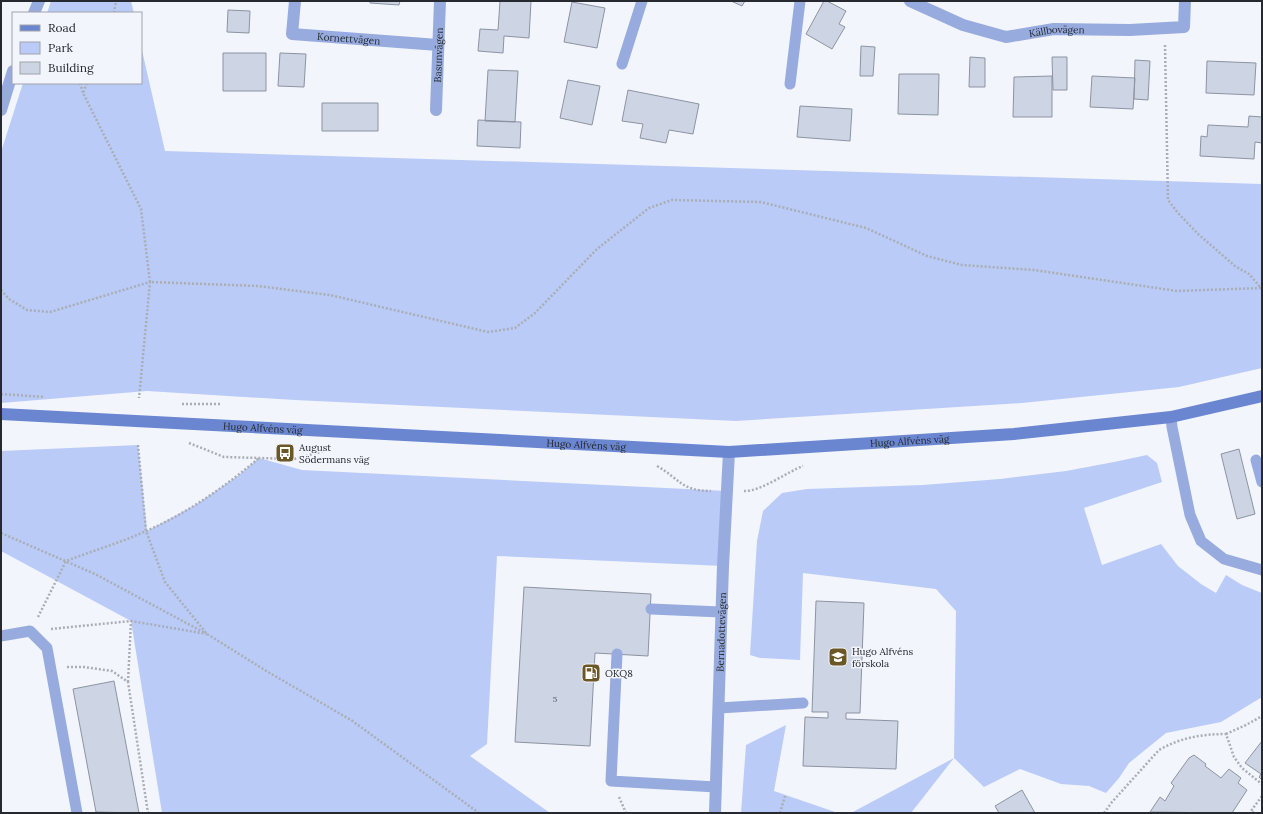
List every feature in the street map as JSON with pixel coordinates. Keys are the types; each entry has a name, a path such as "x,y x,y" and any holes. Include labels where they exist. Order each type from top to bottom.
{"street":[{"path":"34,12 38,1"},
{"name":"Kornettvägen","path":"295,1 292,34 438,45"},
{"name":"Basunvägen","path":"436,110 440,1"},
{"name":"Källbovägen","path":"910,1 963,25 1006,37 1054,29 1130,30 1184,27 1185,1"},
{"path":"1,110 12,74"},
{"name":"Hugo Alfvéns väg","path":"1,414 728,452 1014,434 1171,417 1262,396"},
{"name":"Bernadottevägen","path":"715,813 728,452"}],"lane":[{"path":"622,64 642,1"},
{"path":"790,84 800,1"},
{"path":"1171,417 1190,516 1201,541 1224,559 1262,570"},
{"path":"1256,460 1262,482"},
{"path":"650,609 722,612"},
{"path":"1,636 30,631 47,648 77,813"},
{"path":"617,654 612,781 716,788"},
{"path":"719,708 802,703"}],"path":[{"path":"114,12 116,1"},
{"path":"1165,28 1168,200 1198,234 1235,266 1249,274 1261,288"},
{"path":"80,84 83,93 141,209 150,282 139,398"},
{"path":"83,93 87,84"},
{"path":"1,290 9,299 27,310 50,312 150,282 265,286 330,295 488,332 515,328 535,314 597,249 649,208 672,200 761,202 866,228 927,256 962,265 1034,270 1177,291 1261,288"},
{"path":"138,445 146,531 166,582 207,634"},
{"path":"30,631 66,561 146,531 197,504 239,475 259,458"},
{"path":"1,533 95,574 207,634 268,672 351,720 479,813"},
{"path":"30,631 131,621 207,634"},
{"path":"131,621 128,682 148,813"},
{"path":"50,668 84,667 112,671 128,682"},
{"path":"1104,813 1112,802 1159,750 1190,737 1226,734 1262,716"},
{"path":"1226,734 1234,757 1238,763 1262,784"},
{"path":"780,813 785,796"},
{"path":"1254,813 1251,811 1262,796"}],"green space":[{"path":"51,1 131,1 134,12 47,12"},
{"path":"142,50 165,151 1262,184 1262,368 1179,387 1022,403 736,421 295,400 147,391 1,403 1,152 23,84 142,84"},
{"path":"138,445 147,531 197,504 239,475 259,458 302,470 727,491 723,566 497,556 487,744 470,756 550,813 162,813 131,621 1,551 1,451"},
{"path":"1147,455 1157,463 1162,482 1084,508 1102,565 1161,544 1178,566 1201,584 1216,593 1226,575 1242,585 1262,593 1262,697 1221,722 1166,733 1129,763 1106,793 1089,786 1061,784 1020,769 984,787 954,758 956,611 936,589 803,573 800,660 760,658 750,655 757,541 763,511 782,493 807,489 923,485 1000,479 1066,471"},
{"path":"786,725 774,791 838,813 741,813 746,745"},
{"path":"954,758 911,813 851,813"}],"building":[{"path":"370,1 400,1 399,5 370,3"},
{"path":"500,1 531,1 529,38 504,36 503,53 478,51 480,29 498,30"},
{"path":"731,1 745,1 742,6"},
{"path":"824,1 827,1 846,11 839,24 845,27 832,49 806,34"},
{"path":"572,2 605,8 597,48 564,42"},
{"path":"228,10 250,11 249,33 227,32"},
{"path":"861,46 875,47 873,76 860,76"},
{"path":"223,53 266,53 266,91 223,91"},
{"path":"280,53 306,54 304,87 278,86"},
{"path":"970,57 985,58 985,87 969,87"},
{"path":"1052,57 1067,57 1067,90 1053,90"},
{"path":"1135,60 1150,61 1148,100 1134,99"},
{"path":"1207,61 1256,63 1254,95 1206,93"},
{"path":"488,70 518,71 515,122 485,121"},
{"path":"899,74 939,74 938,115 898,114"},
{"path":"1052,76 1052,117 1013,117 1014,77"},
{"path":"1092,76 1135,78 1133,109 1090,107"},
{"path":"568,80 600,86 592,125 560,118"},
{"path":"628,90 699,104 693,134 669,130 666,143 640,138 643,124 622,121"},
{"path":"322,103 378,103 378,131 322,131"},
{"path":"800,106 852,109 850,141 797,137"},
{"path":"1249,116 1262,117 1262,143 1255,142 1254,159 1200,156 1201,136 1207,137 1208,125 1248,127"},
{"path":"478,120 521,122 520,148 477,146"},
{"path":"1239,449 1255,514 1237,519 1221,454"},
{"path":"524,587 651,594 648,656 595,653 590,746 515,742"},
{"name":"Hugo Alfvéns förskola","path":"816,601 864,603 860,713 846,713 846,719 898,721 896,769 803,766 805,717 828,718 828,712 812,712"},
{"path":"114,681 139,813 96,812 73,689"},
{"path":"1262,741 1262,780 1259,777 1261,774 1245,763"},
{"path":"1194,755 1206,764 1205,766 1221,778 1229,769 1241,778 1238,783 1247,790 1232,813 1150,812 1160,797 1165,801 1174,786 1171,783 1189,758"},
{"path":"1022,790 1035,813 999,813 995,806"}],"place":[{"name":"August Södermans väg","path":"285,453"},
{"name":"Hugo Alfvéns förskola","path":"838,657"},
{"name":"OKQ8","path":"591,673"}]}
